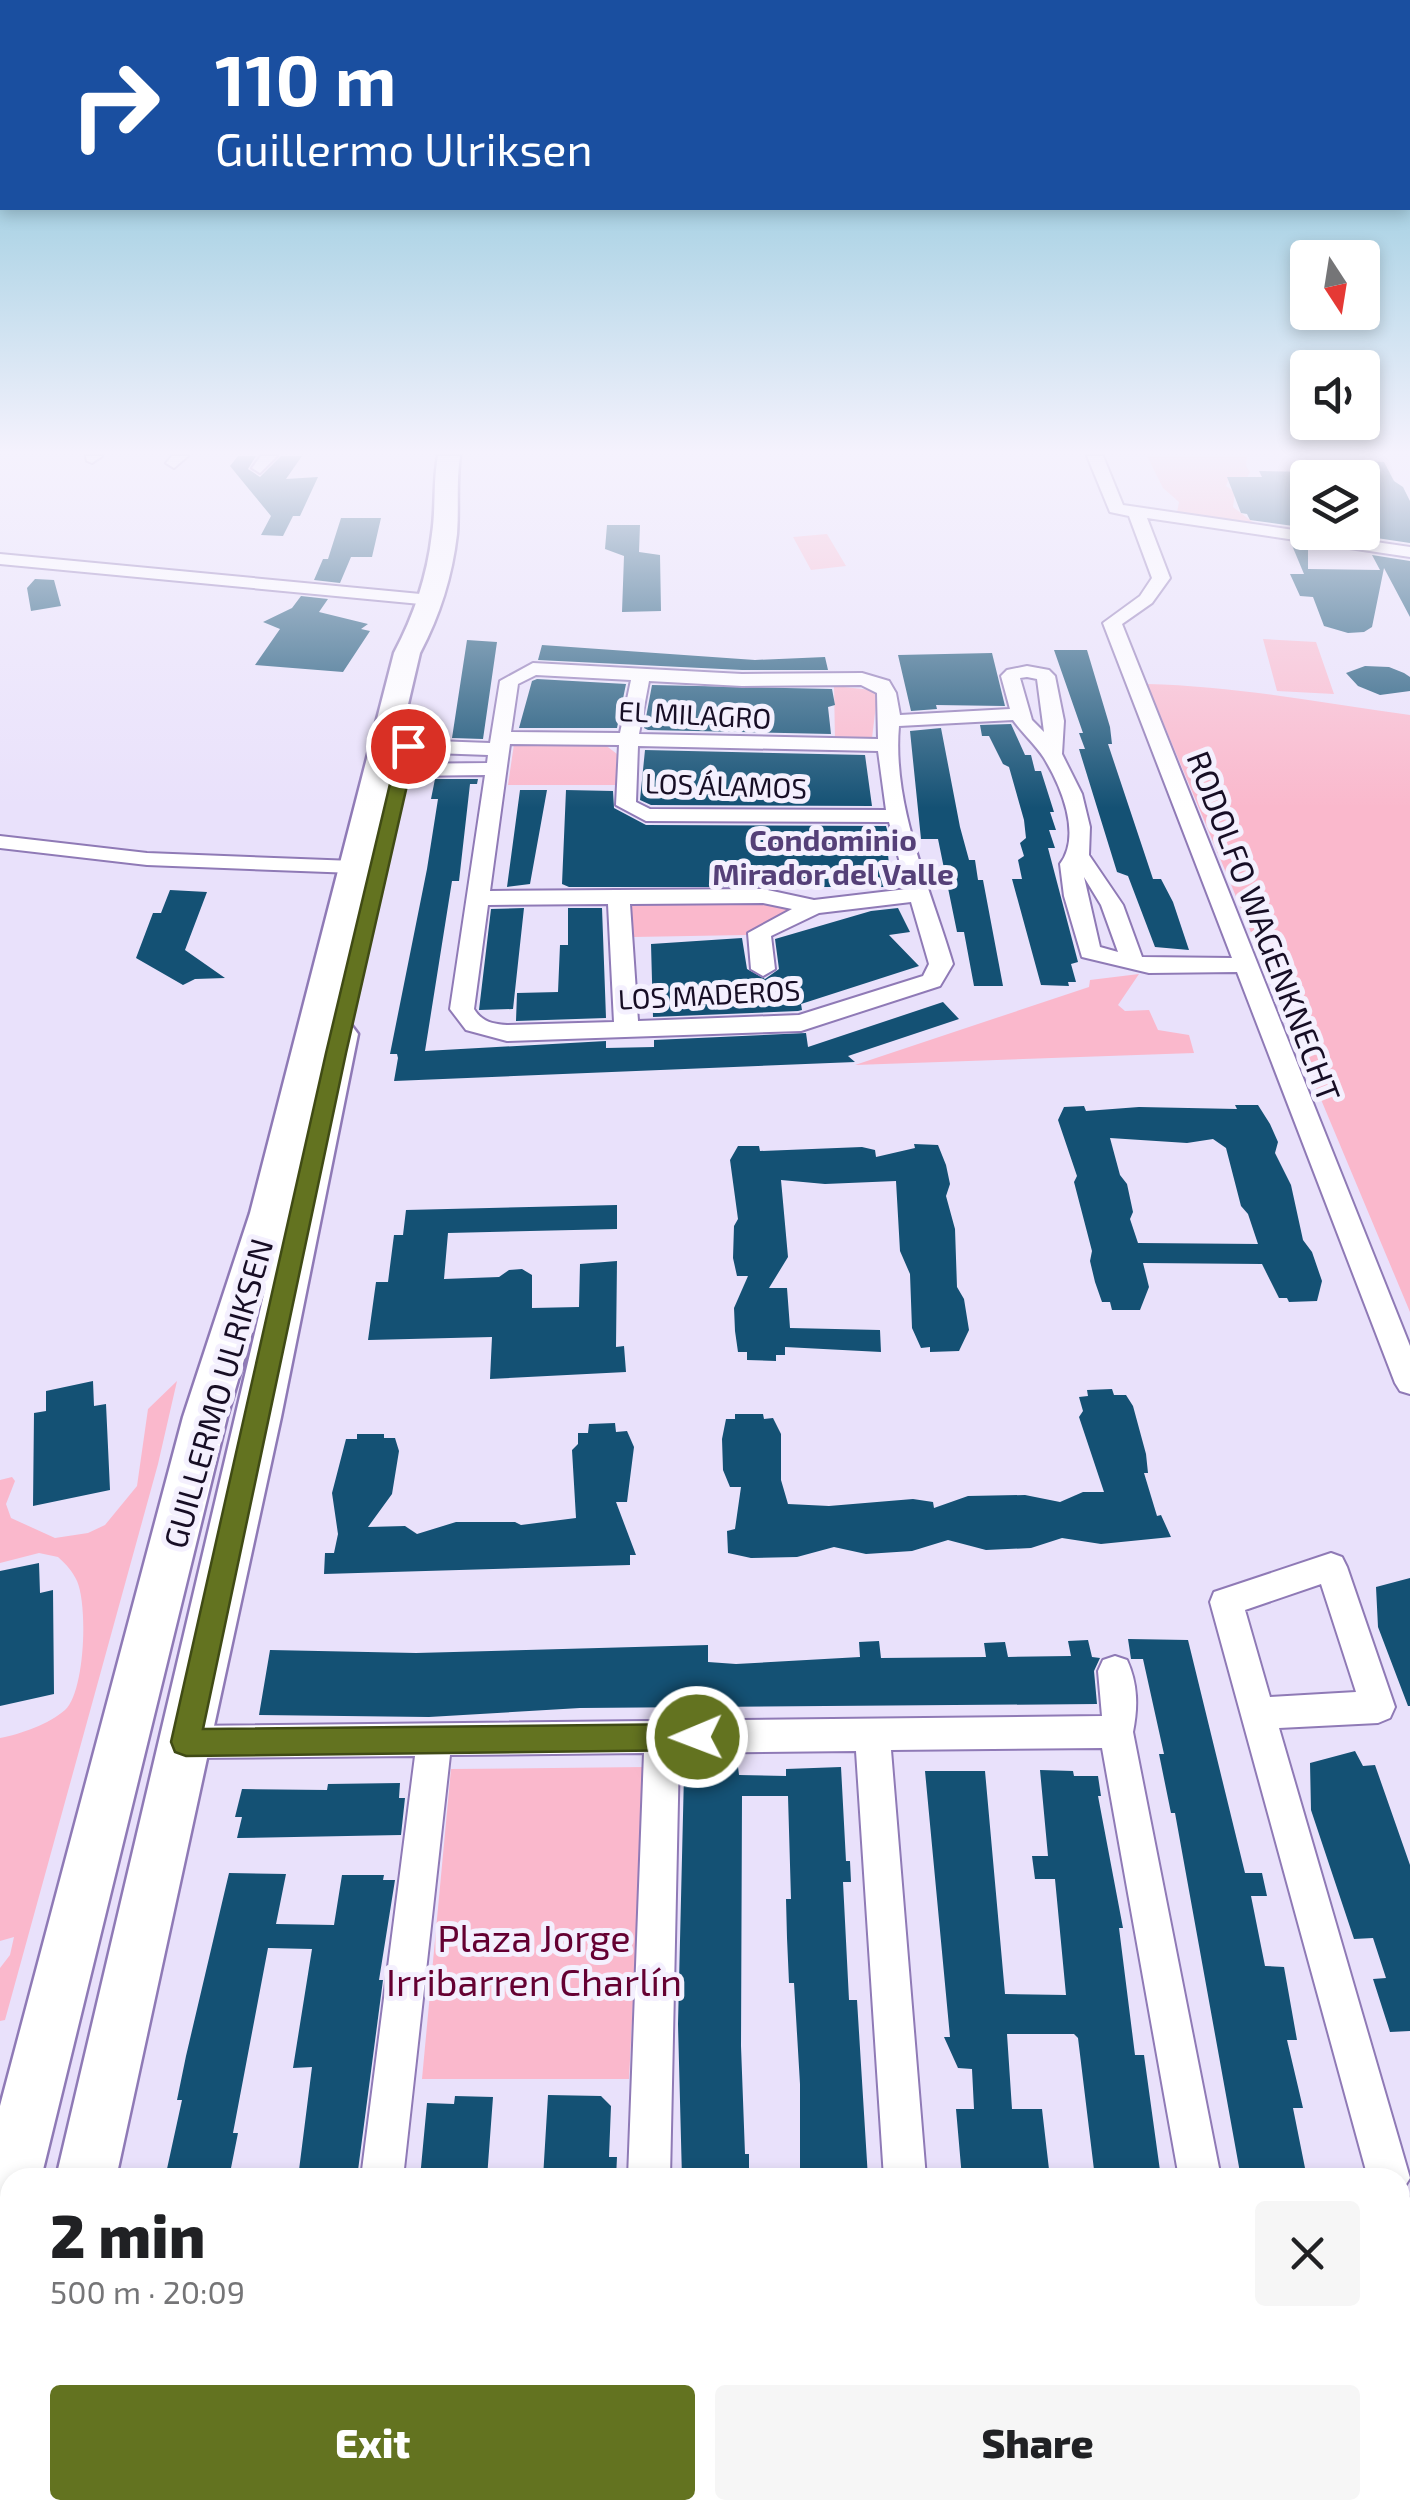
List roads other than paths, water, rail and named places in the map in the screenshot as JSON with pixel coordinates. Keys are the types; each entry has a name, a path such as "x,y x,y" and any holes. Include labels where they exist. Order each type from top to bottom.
{"main road":[{"name":"GUILLERMO ULRIKSEN","path":"88,2168 432,637 430,606 437,574"},
{"name":"GUILLERMO ULRIKSEN","path":"16,2168 205,1417 269,1214 410,642 430,606"}],"street":[{"path":"126,574 430,606"},
{"name":"RODOLFO WAGENKNECHT","path":"1159,574 1161,578 1155,592 1144,604 1112,622 1410,1383"},
{"name":"LOS MADEROS","path":"552,669 641,676 862,679 882,685 888,692 890,715 888,745 897,816 941,964 932,980 800,1023 506,1034 483,1030 468,1022 462,1009 477,898 509,681 518,674 552,669"},
{"path":"1052,754 1054,720 1046,676 1036,672 1010,676 1022,717 1052,754 1078,810 1078,856 1110,896 1122,922 1132,962"},
{"name":"LOS ÁLAMOS","path":"641,676 629,737 626,804 646,815 897,816"},
{"path":"890,715 1022,717 1040,724 1054,720"},
{"name":"EL MILAGRO","path":"498,752 629,737 748,746 888,745"},
{"path":"404,758 498,752"},
{"path":"0,842 148,859 354,867"},
{"path":"1078,856 1071,864 1074,896 1090,952 1149,966 1245,965"},
{"path":"764,969 759,933 814,908 922,894"},
{"path":"477,898 763,896 814,908"},
{"path":"1074,896 1110,896"},
{"path":"619,897 626,1028"},
{"path":"1257,1713 1378,1708 1332,1567 1226,1602 1257,1713 1386,2168"},
{"path":"1116,1670 1121,1708 1116,1732 1198,2168"},
{"path":"186,1742 1116,1732"},
{"path":"872,1734 904,2168"},
{"path":"649,2168 662,1737"},
{"path":"383,2168 434,1740"}],"district":[{"name":"Condominio Mirador del Valle","path":"833,856"}],"park label":[{"name":"Plaza Jorge Irribarren Charlín","path":"534,1959"}]}
